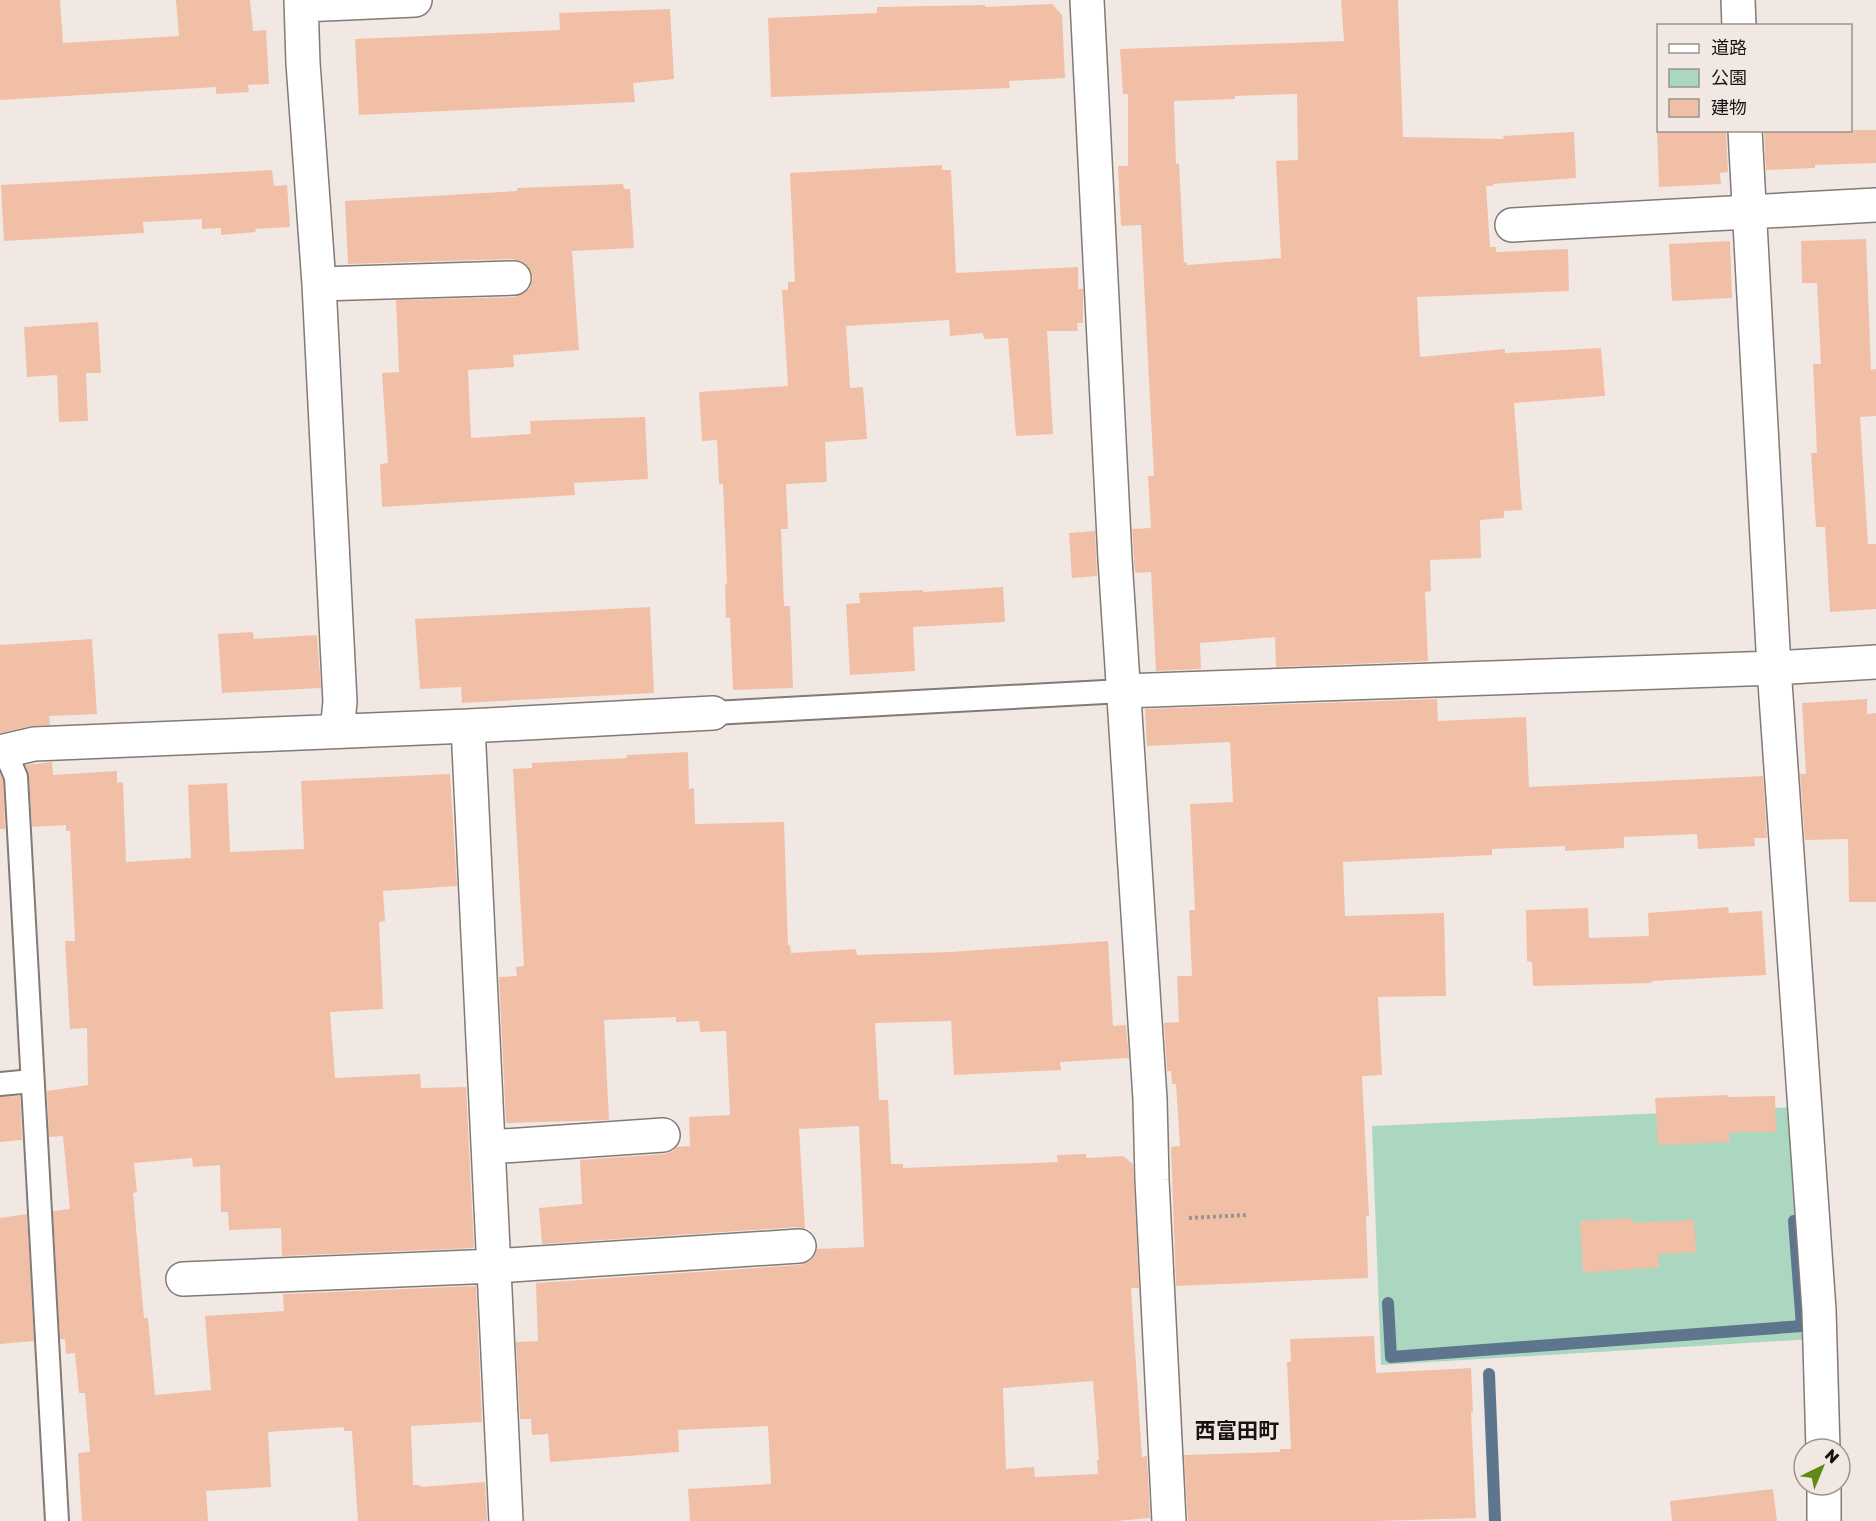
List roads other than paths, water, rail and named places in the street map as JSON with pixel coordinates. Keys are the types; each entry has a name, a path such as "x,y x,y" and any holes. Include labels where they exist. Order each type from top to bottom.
{"street":[{"path":"337,731 340,702 319,284 303,63 302,3 415,0"},
{"path":"1087,0 1103,349 1150,1099 1169,1521"},
{"path":"1738,0 1739,24"},
{"path":"1745,132 1774,668 1819,1310 1823,1437"},
{"path":"1512,225 1876,205"},
{"path":"319,284 514,278"},
{"path":"1123,692 1774,668 1876,662"},
{"path":"3,752 34,744 468,726 713,713"},
{"path":"468,726 506,1521"},
{"path":"489,1147 663,1135"},
{"path":"183,1279 495,1266 799,1246"},
{"path":"1824,1497 1824,1521"}],"lane":[{"path":"713,713 1123,692"},
{"path":"3,752 16,777 57,1521"},
{"path":"0,1084 32,1081"}],"waterway":[{"path":"1388,1303 1391,1357 1802,1326 1794,1221"},
{"path":"1489,1374 1495,1521"}],"district":[{"name":"西富田町","path":"1237,1431"}]}
